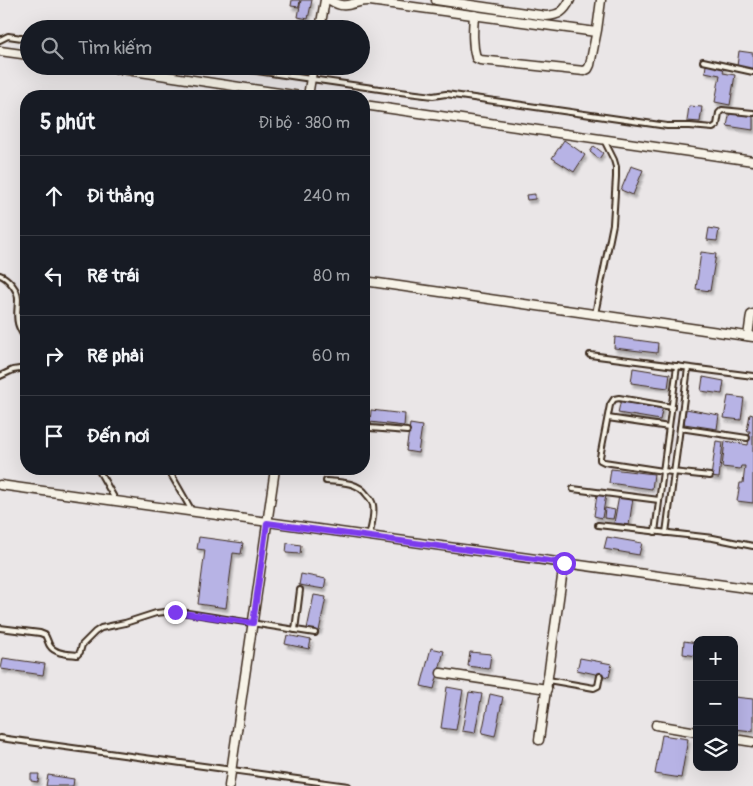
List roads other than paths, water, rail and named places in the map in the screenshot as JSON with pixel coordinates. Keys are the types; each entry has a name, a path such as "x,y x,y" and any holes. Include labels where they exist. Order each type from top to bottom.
{"street":[{"path":"322,20 325,0"},
{"path":"330,0 341,6 370,1 596,32"},
{"path":"436,0 546,16 556,15 564,10 570,0"},
{"path":"474,15 473,39 476,58 480,60 584,71 590,65 601,0"},
{"path":"0,51 20,54"},
{"path":"160,75 260,90"},
{"path":"309,90 312,75"},
{"path":"370,106 753,161"},
{"path":"370,281 750,337 751,315 753,314"},
{"path":"229,786 274,475"},
{"path":"0,486 753,590"},
{"path":"539,740 564,563"},
{"path":"441,673 546,689"},
{"path":"656,725 693,731"},
{"path":"738,739 753,742"}],"lane":[{"path":"0,40 8,36 20,37"},
{"path":"703,61 753,72"},
{"path":"284,75 433,96 446,94 667,126 713,128 717,126 719,113 722,110 753,113"},
{"path":"595,314 613,224 616,177 614,160 604,140"},
{"path":"0,275 8,280 18,295 17,317 20,328"},
{"path":"590,355 753,376"},
{"path":"655,532 677,366"},
{"path":"666,533 688,368"},
{"path":"0,376 20,369"},
{"path":"672,407 619,398 614,399 611,402 600,460 663,471 710,476"},
{"path":"608,418 669,427"},
{"path":"370,428 407,431"},
{"path":"680,428 747,438"},
{"path":"101,475 116,501"},
{"path":"171,475 193,513"},
{"path":"326,481 342,482 357,486 372,501 374,507 369,537"},
{"path":"573,489 659,500"},
{"path":"598,525 713,538 753,546"},
{"path":"295,630 300,590"},
{"path":"0,628 40,633 45,635 53,650 77,655 82,645 102,628 165,612 188,613 315,633"},
{"path":"548,680 594,688 598,686 600,676"},
{"path":"0,738 348,786"}]}
